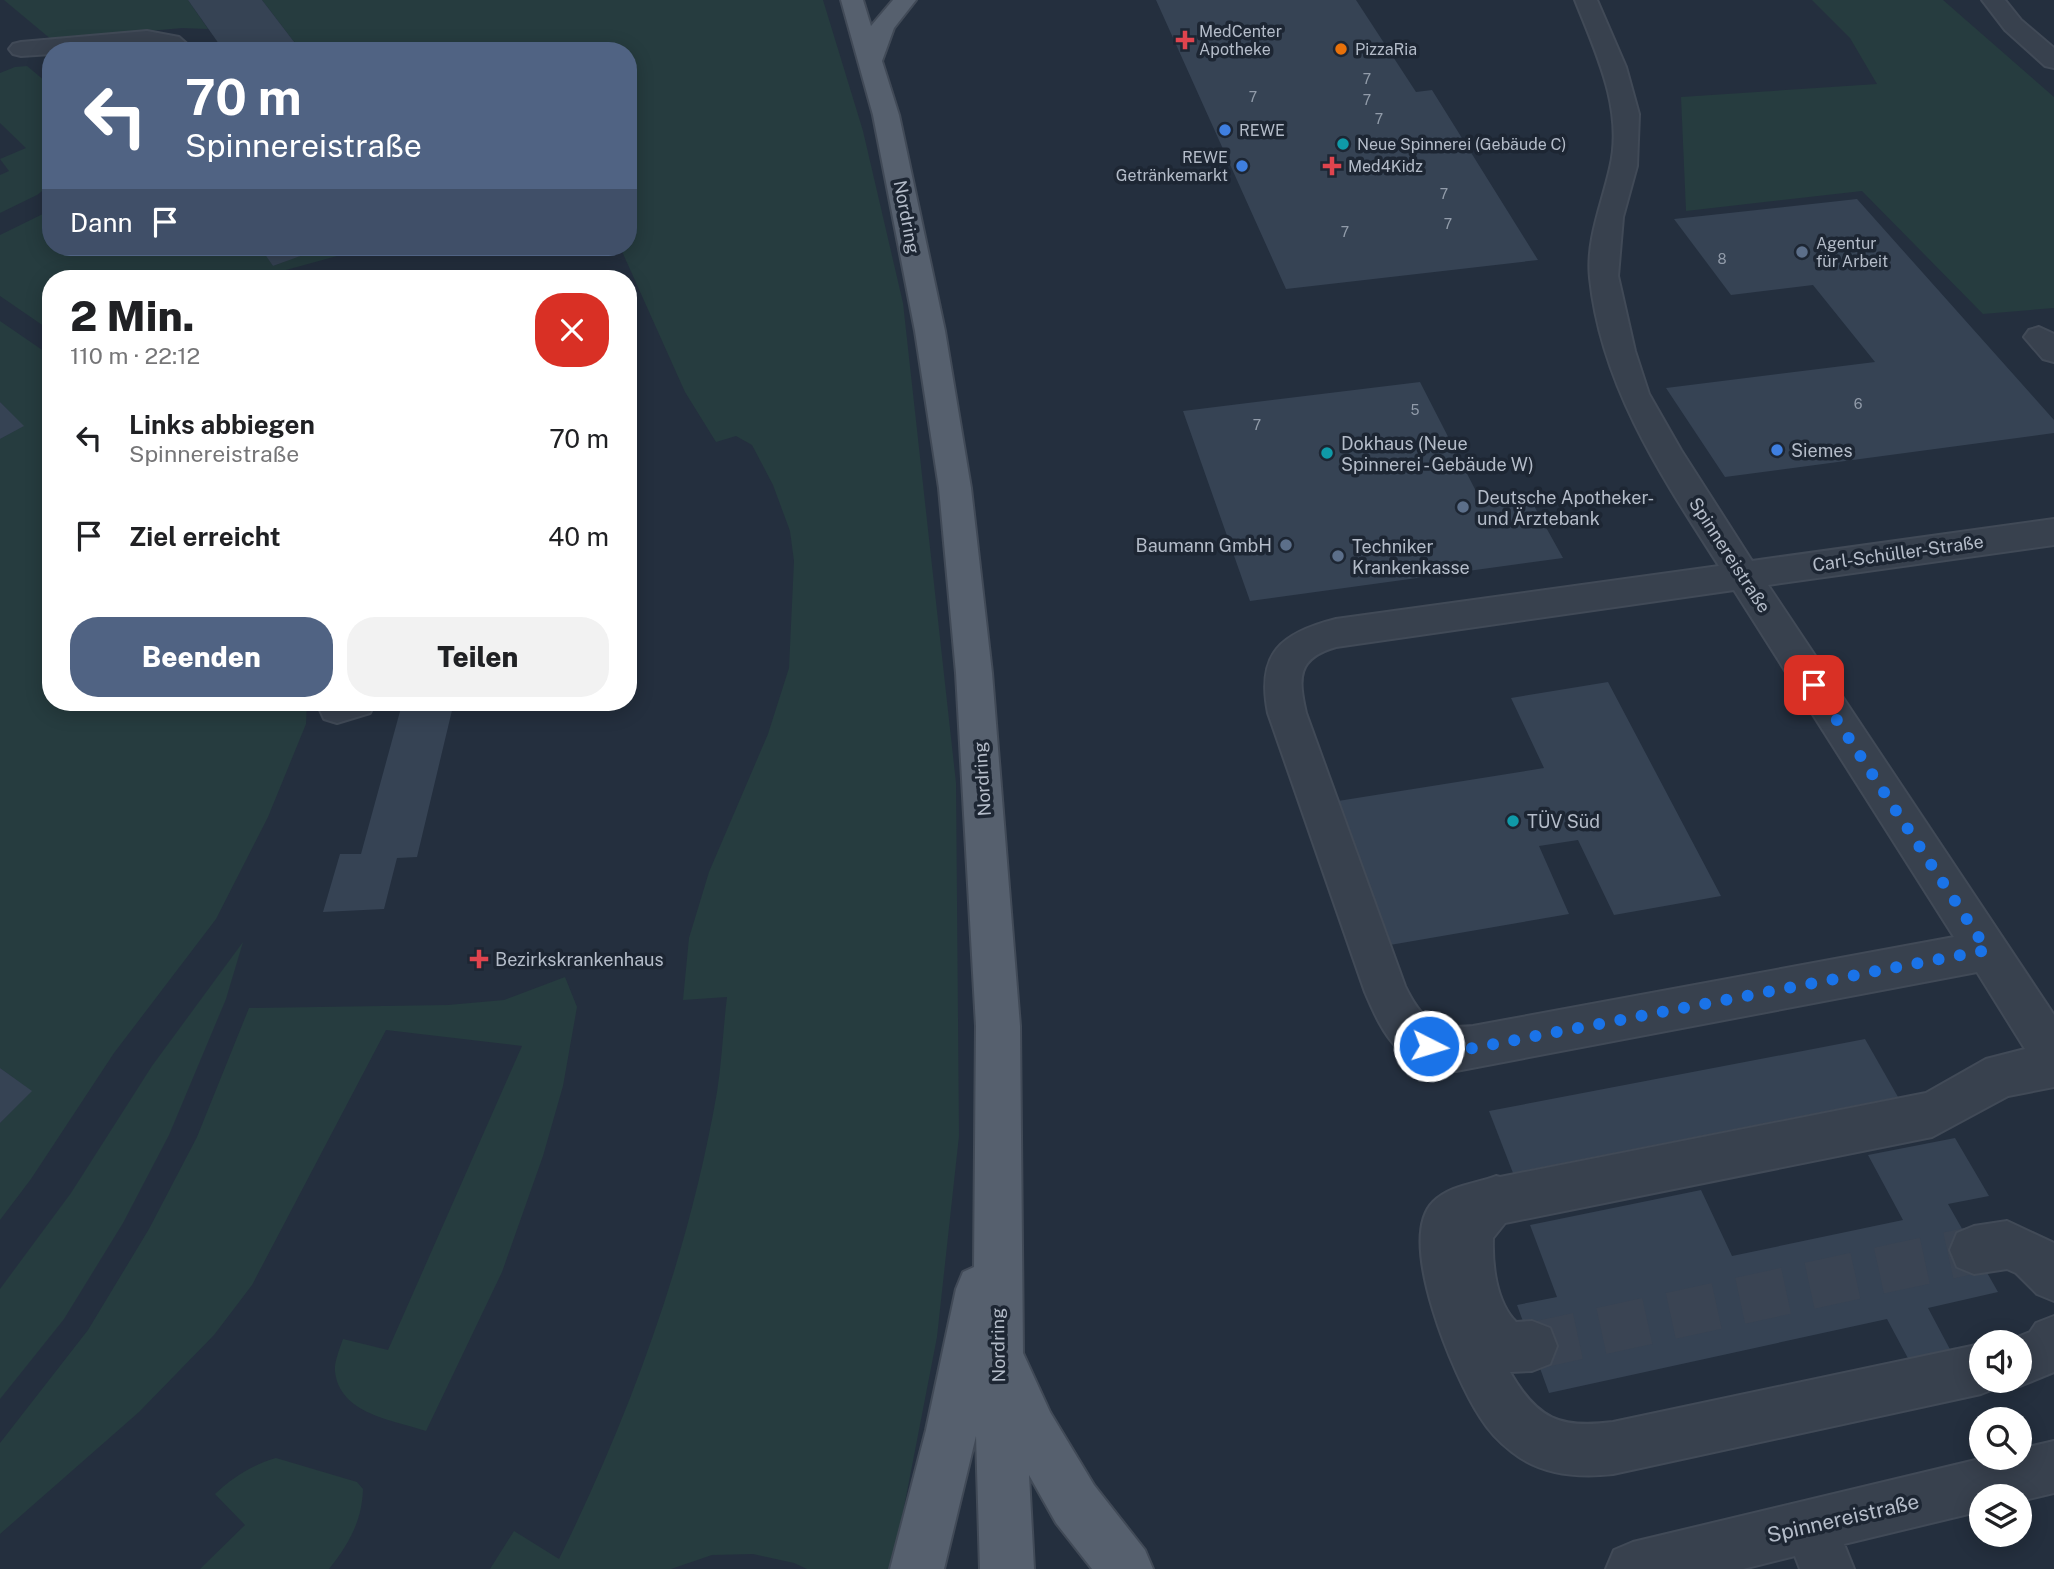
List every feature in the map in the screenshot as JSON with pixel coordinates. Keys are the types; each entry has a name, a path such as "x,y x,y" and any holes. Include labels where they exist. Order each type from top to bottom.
{"main road":[{"name":"Nordring","path":"852,0 886,115 930,331 955,488 974,673 998,1026 998,1348 1007,1569"},
{"path":"871,59 883,26 905,0"},
{"path":"917,1569 936,1503 997,1205"},
{"path":"998,1348 1032,1430 1068,1493 1126,1569"}],"street":[{"name":"Spinnereistraße","path":"1586,0 1614,67 1626,114 1624,166 1609,217 1604,276 1620,351 1639,404 1668,456 1742,574 2054,1054"},
{"path":"1993,0 2013,25 2054,61"},
{"path":"94,42 147,37 171,42"},
{"path":"21,49 42,47"},
{"path":"2054,335 2039,337 2054,352"},
{"name":"Carl-Schüller-Straße","path":"1987,950 1459,1050 1429,1046 1408,1032 1399,1020 1386,992 1287,713 1281,682 1286,661 1292,653 1313,640 1336,633 2054,532"},
{"path":"1969,1372 1613,1448 1587,1452 1549,1445 1530,1435 1497,1400 1474,1356 1444,1267 1443,1240 1448,1220 1467,1207 1496,1199 1932,1114 2002,1075 2054,1065"},
{"path":"1496,1199 1480,1215 1471,1232 1472,1274 1486,1323 1495,1336 1508,1347 1532,1346"},
{"path":"1974,1250 2007,1245 2033,1256 2054,1278"},
{"path":"2032,1356 2047,1350 2054,1341"},
{"name":"Spinnereistraße","path":"1633,1569 1818,1547 2054,1467"}],"green space":[{"path":"4,0 188,0 208,29 182,28 52,40"},
{"path":"262,0 823,0 863,131 903,303 956,783 959,1136 937,1337 892,1569 807,1569 794,1563 753,1554 712,1555 671,1569 490,1569 514,1531 559,1559 633,1390 674,1272 691,1213 717,1092 727,997 683,1000 689,938 709,872 768,734 789,668 794,561 790,531 773,485 752,445 736,436 716,442 685,392 637,285 637,270 630,270 624,256 637,256 637,42 294,42"},
{"path":"1812,0 1943,0 2054,97 2054,308 1983,314 1862,191 1686,211 1681,97 1877,84 1850,38"},
{"path":"27,66 42,78 42,191 0,213 0,175 9,171 0,159 26,148 0,123 0,73"},
{"path":"42,214 42,256 267,256 273,266 299,256 337,256 286,270 42,270 42,325 0,296 0,235"},
{"path":"0,321 42,350 42,711 307,711 306,724 268,817 216,919 114,1053 31,1179 0,1220 0,1123 31,1091 0,1068 0,439 23,426 0,402"},
{"path":"243,942 226,999 169,1135 123,1223 64,1319 0,1399 0,1289 71,1193 152,1066"},
{"path":"565,977 577,1007 563,1086 543,1156 502,1272 426,1431 384,1419 357,1406 346,1397 339,1385 335,1371 336,1359 343,1339 388,1350 522,1046 386,1030 252,1285 214,1335 139,1412 0,1534 0,1443 88,1330 149,1229 197,1137 249,1008 448,1005 504,1000"},
{"path":"276,1458 357,1482 363,1489 357,1522 343,1550 329,1569 200,1569 245,1525 215,1494 243,1472"}],"building":[{"path":"188,0 262,0 294,42 218,42"},
{"name":"Neue Spinnerei (Gebäude C)","path":"1156,0 1356,0 1416,92 1432,90 1538,260 1286,289"},
{"path":"1857,199 2054,420 2054,433 1725,477 1666,388 1875,362 1813,285 1731,295 1674,219"},
{"path":"266,256 300,256 273,266"},
{"name":"Dokhaus (Neue Spinnerei - Gebäude W)","path":"1420,382 1481,501 1528,495 1563,558 1250,601 1183,411"},
{"path":"0,402 24,426 0,439"},
{"name":"TÜV Süd","path":"1608,682 1721,896 1614,915 1578,840 1539,846 1569,914 1390,945 1338,801 1544,768 1511,698"},
{"path":"400,711 452,711 417,857 397,858 384,909 323,912 340,854 361,854"},
{"path":"1865,1039 1898,1097 1513,1173 1489,1111"},
{"path":"0,1068 32,1091 0,1123"},
{"path":"1955,1138 1989,1196 1948,1204 1998,1292 1928,1308 1953,1355 1911,1364 1887,1319 1549,1393 1517,1305 1557,1297 1530,1225 1701,1190 1732,1256 1903,1220 1868,1155"}],"tunnel":[{"path":"1532,1346 1974,1250"}],"place":[{"name":"MedCenter Apotheke","path":"1185,40"},
{"name":"PizzaRia","path":"1341,49"},
{"name":"REWE","path":"1225,130"},
{"name":"Neue Spinnerei (Gebäude C)","path":"1343,144"},
{"name":"REWE Getränkemarkt","path":"1242,166"},
{"name":"Med4Kidz","path":"1332,166"},
{"name":"Agentur für Arbeit","path":"1802,252"},
{"name":"Siemes","path":"1777,450"},
{"name":"Dokhaus (Neue Spinnerei - Gebäude W)","path":"1327,453"},
{"name":"Deutsche Apotheker- und Ärztebank","path":"1463,507"},
{"name":"Baumann GmbH","path":"1286,545"},
{"name":"Techniker Krankenkasse","path":"1338,556"},
{"name":"TÜV Süd","path":"1513,821"},
{"name":"Bezirkskrankenhaus","path":"479,959"}],"route":[{"path":"1429,1046 1459,1050 1473,1048 1987,950 1814,685"}]}
